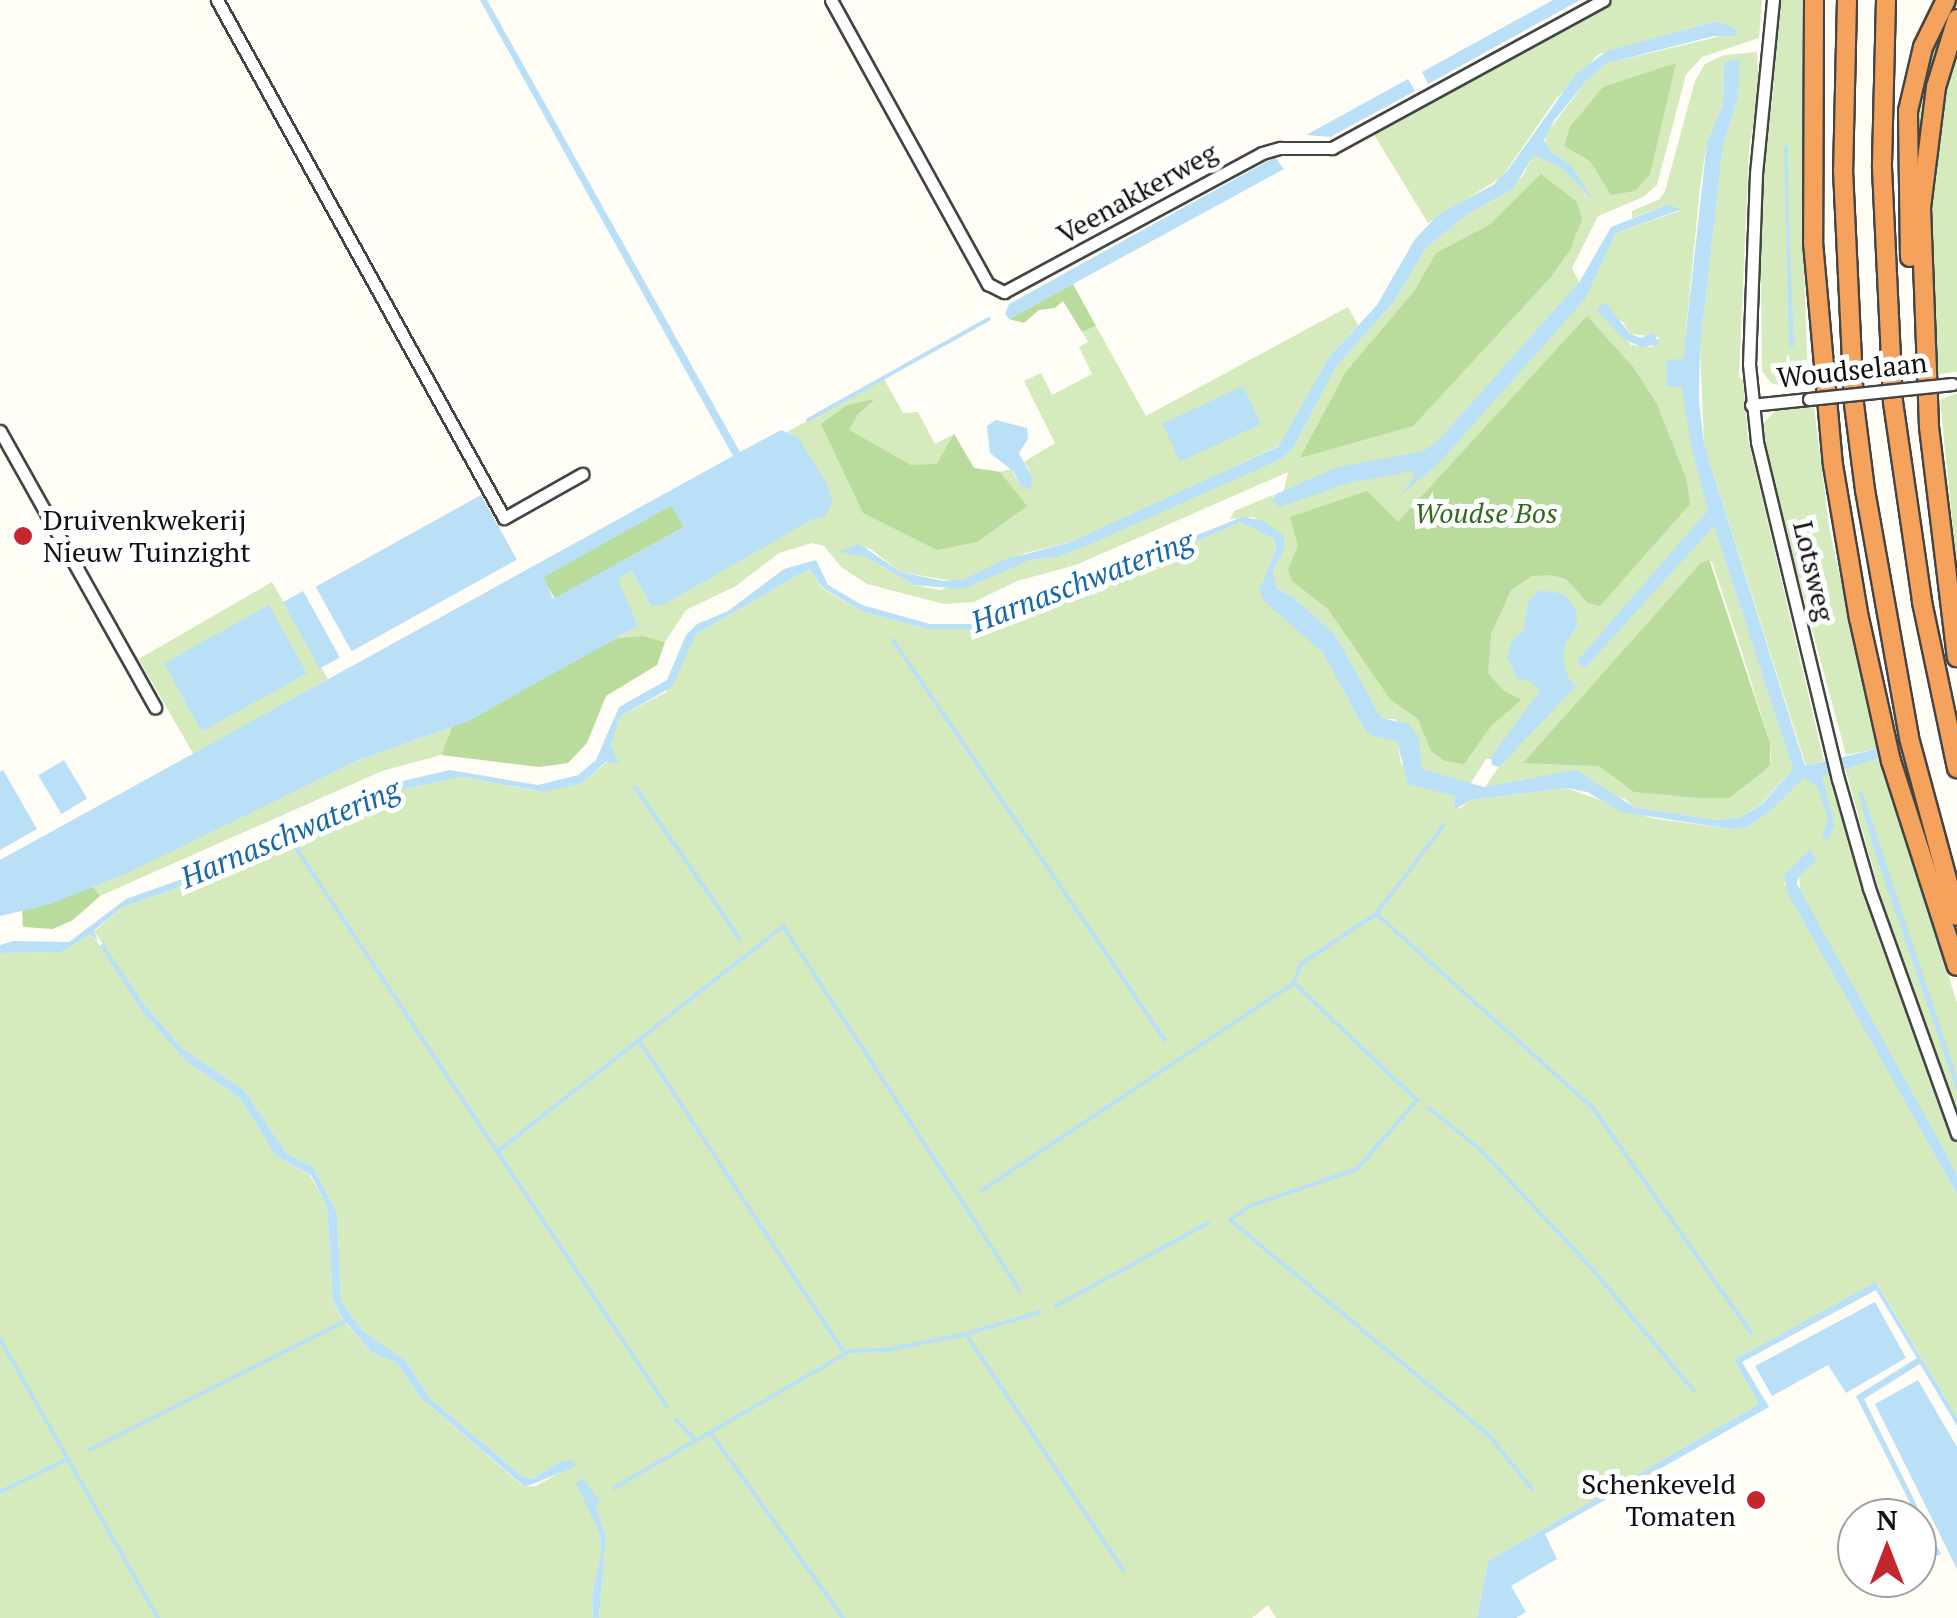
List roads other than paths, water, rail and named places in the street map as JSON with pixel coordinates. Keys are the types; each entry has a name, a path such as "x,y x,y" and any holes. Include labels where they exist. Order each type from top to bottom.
{"highway":[{"path":"1814,0 1813,242 1826,409 1843,530 1889,752 1957,966"},
{"path":"1847,0 1843,170 1854,404 1865,490 1911,747 1957,916"},
{"path":"1886,0 1882,168 1893,402 1922,602 1957,768"},
{"path":"1926,380 1914,336 1905,157 1912,83 1946,0"},
{"path":"1957,19 1936,87 1924,162 1926,380 1957,656"}],"street":[{"path":"218,0 504,518 582,474"},
{"name":"Veenakkerweg","path":"832,0 988,284 1004,292 1262,154 1280,148 1332,148 1603,0"},
{"name":"Lotsweg","path":"1773,0 1756,174 1751,405 1838,779 1894,965 1957,1134"},
{"name":"Woudselaan","path":"1751,405 1955,384"},
{"path":"0,431 155,707"}],"water":[{"path":"480,0 487,0 740,452 781,430 798,437 827,484 833,502 823,518 813,519 663,605 651,606 632,571 618,579 638,626 469,721 359,760 125,874 51,904 0,916 0,860 733,456","holes":["671,506 684,527 553,599 544,577"]},
{"path":"1553,0 1580,0 1428,84 1422,72"},
{"path":"1716,21 1736,29 1736,36 1714,36 1608,63 1587,80 1544,140 1550,151 1571,165 1595,202 1562,168 1534,155 1513,189 1465,216 1427,247 1393,303 1336,367 1294,447 1283,458 1093,543 1057,557 1030,560 963,589 914,585 866,557 838,552 859,544 901,572 943,581 964,579 1006,559 1071,542 1279,446 1329,357 1377,305 1415,239 1439,214 1493,185 1508,170 1576,74 1607,51"},
{"name":"Harnaschwatering","path":"1740,59 1737,101 1723,145 1700,349 1699,401 1704,444 1805,766 1876,749 1879,753 1877,759 1822,776 1835,825 1828,840 1822,836 1828,819 1818,788 1804,777 1771,811 1748,827 1730,829 1622,812 1587,792 1566,788 1471,800 1454,810 1455,796 1408,784 1397,741 1372,736 1365,730 1322,652 1265,602 1259,590 1276,549 1274,539 1241,522 1090,588 1032,605 975,629 927,629 861,611 823,588 809,569 696,634 672,687 621,716 611,745 619,764 607,761 582,783 543,792 462,777 391,792 191,883 123,907 94,930 98,942 91,934 61,952 0,953 0,945 13,941 69,942 126,899 188,877 398,782 450,770 538,785 578,775 596,760 619,707 667,680 686,635 697,624 728,611 784,569 816,560 828,585 862,605 930,624 975,624 1242,517 1261,520 1284,536 1284,550 1273,571 1276,588 1294,598 1335,634 1381,718 1409,724 1419,738 1422,769 1484,787 1576,770 1634,807 1717,820 1741,817 1762,804 1793,769 1714,526 1584,669 1577,661 1708,510 1691,447 1682,388 1667,386 1666,360 1683,359 1707,142 1723,104 1724,62"},
{"path":"1408,79 1415,91 1330,137 1306,135"},
{"path":"1788,145 1794,347 1789,347 1784,146"},
{"path":"1275,157 1284,169 1009,319 1005,314 1009,304"},
{"path":"1669,204 1680,210 1616,233 1585,299 1438,464 1400,496 1415,476 1414,471 1351,482 1280,507 1272,500 1276,494 1338,467 1423,451 1436,443 1580,281 1611,227"},
{"path":"1605,302 1630,334 1641,338 1653,333 1660,344 1642,347 1623,339 1596,309"},
{"path":"1243,386 1261,424 1180,462 1162,424"},
{"path":"996,420 1027,428 1028,439 1019,453 1032,477 1031,490 1021,486 1013,471 990,453 987,426"},
{"path":"481,495 517,560 352,651 316,587"},
{"path":"1540,590 1564,594 1576,610 1577,626 1565,644 1563,659 1569,679 1576,686 1499,767 1492,765 1491,757 1540,691 1530,681 1518,679 1507,658 1512,641 1524,630 1528,601"},
{"path":"303,591 340,657 320,669 283,602"},
{"path":"269,605 307,673 202,731 164,663"},
{"path":"64,760 87,799 61,814 38,775"},
{"path":"3,770 37,829 0,850 0,772"},
{"path":"1862,791 1957,1077 1957,1092 1873,846 1858,792"},
{"path":"1810,849 1816,861 1799,876 1797,884 1957,1175 1957,1194 1787,892 1784,875"},
{"path":"103,943 145,1005 183,1049 245,1091 287,1154 313,1167 337,1213 341,1301 363,1331 405,1360 430,1398 523,1477 534,1478 559,1462 571,1460 577,1466 525,1487 421,1398 397,1363 371,1352 333,1301 327,1207 311,1175 276,1156 240,1098 187,1062 142,1011 100,946"},
{"path":"1876,1282 1957,1417 1957,1426 1920,1364 1864,1399 1913,1498 1908,1498 1856,1396 1917,1358 1876,1290 1742,1362 1769,1407 1545,1534 1557,1559 1511,1586 1526,1612 1516,1618 1477,1618 1488,1561 1759,1404 1734,1360"},
{"path":"1875,1302 1906,1358 1846,1393 1828,1365 1772,1396 1755,1366"},
{"path":"1918,1380 1957,1447 1957,1569 1937,1529 1937,1498 1922,1498 1875,1404"},
{"path":"583,1479 600,1501 596,1506 606,1536 599,1618 593,1618 592,1593 601,1554 600,1534 576,1483"}],"waterway":[{"path":"808,420 989,319"},
{"path":"893,640 1165,1040"},
{"path":"635,787 740,939"},
{"path":"981,1191 1294,983 1301,964 1376,914 1444,825"},
{"name":"Harnaschwatering","path":"288,836 667,1407"},
{"path":"1376,914 1388,924"},
{"path":"497,1152 783,926 1020,1291"},
{"path":"1391,927 1593,1108 1751,1333"},
{"path":"1294,983 1417,1100 1357,1169 1250,1206 1230,1220 1487,1433 1532,1489"},
{"path":"640,1042 845,1354"},
{"path":"1429,1108 1480,1149 1594,1271 1694,1391"},
{"path":"1056,1306 1208,1223"},
{"path":"614,1488 850,1351 886,1350 966,1334 1040,1312"},
{"path":"89,1450 347,1320"},
{"path":"966,1334 1124,1571"},
{"path":"0,1339 158,1618"},
{"path":"676,1420 696,1441"},
{"path":"710,1432 843,1618"},
{"path":"0,1492 68,1459"}],"place":[{"name":"Druivenkwekerij Nieuw Tuinzight","path":"23,536"},
{"name":"Schenkeveld Tomaten","path":"1756,1500"}],"park label":[{"name":"Woudse Bos","path":"1486,513"}]}
